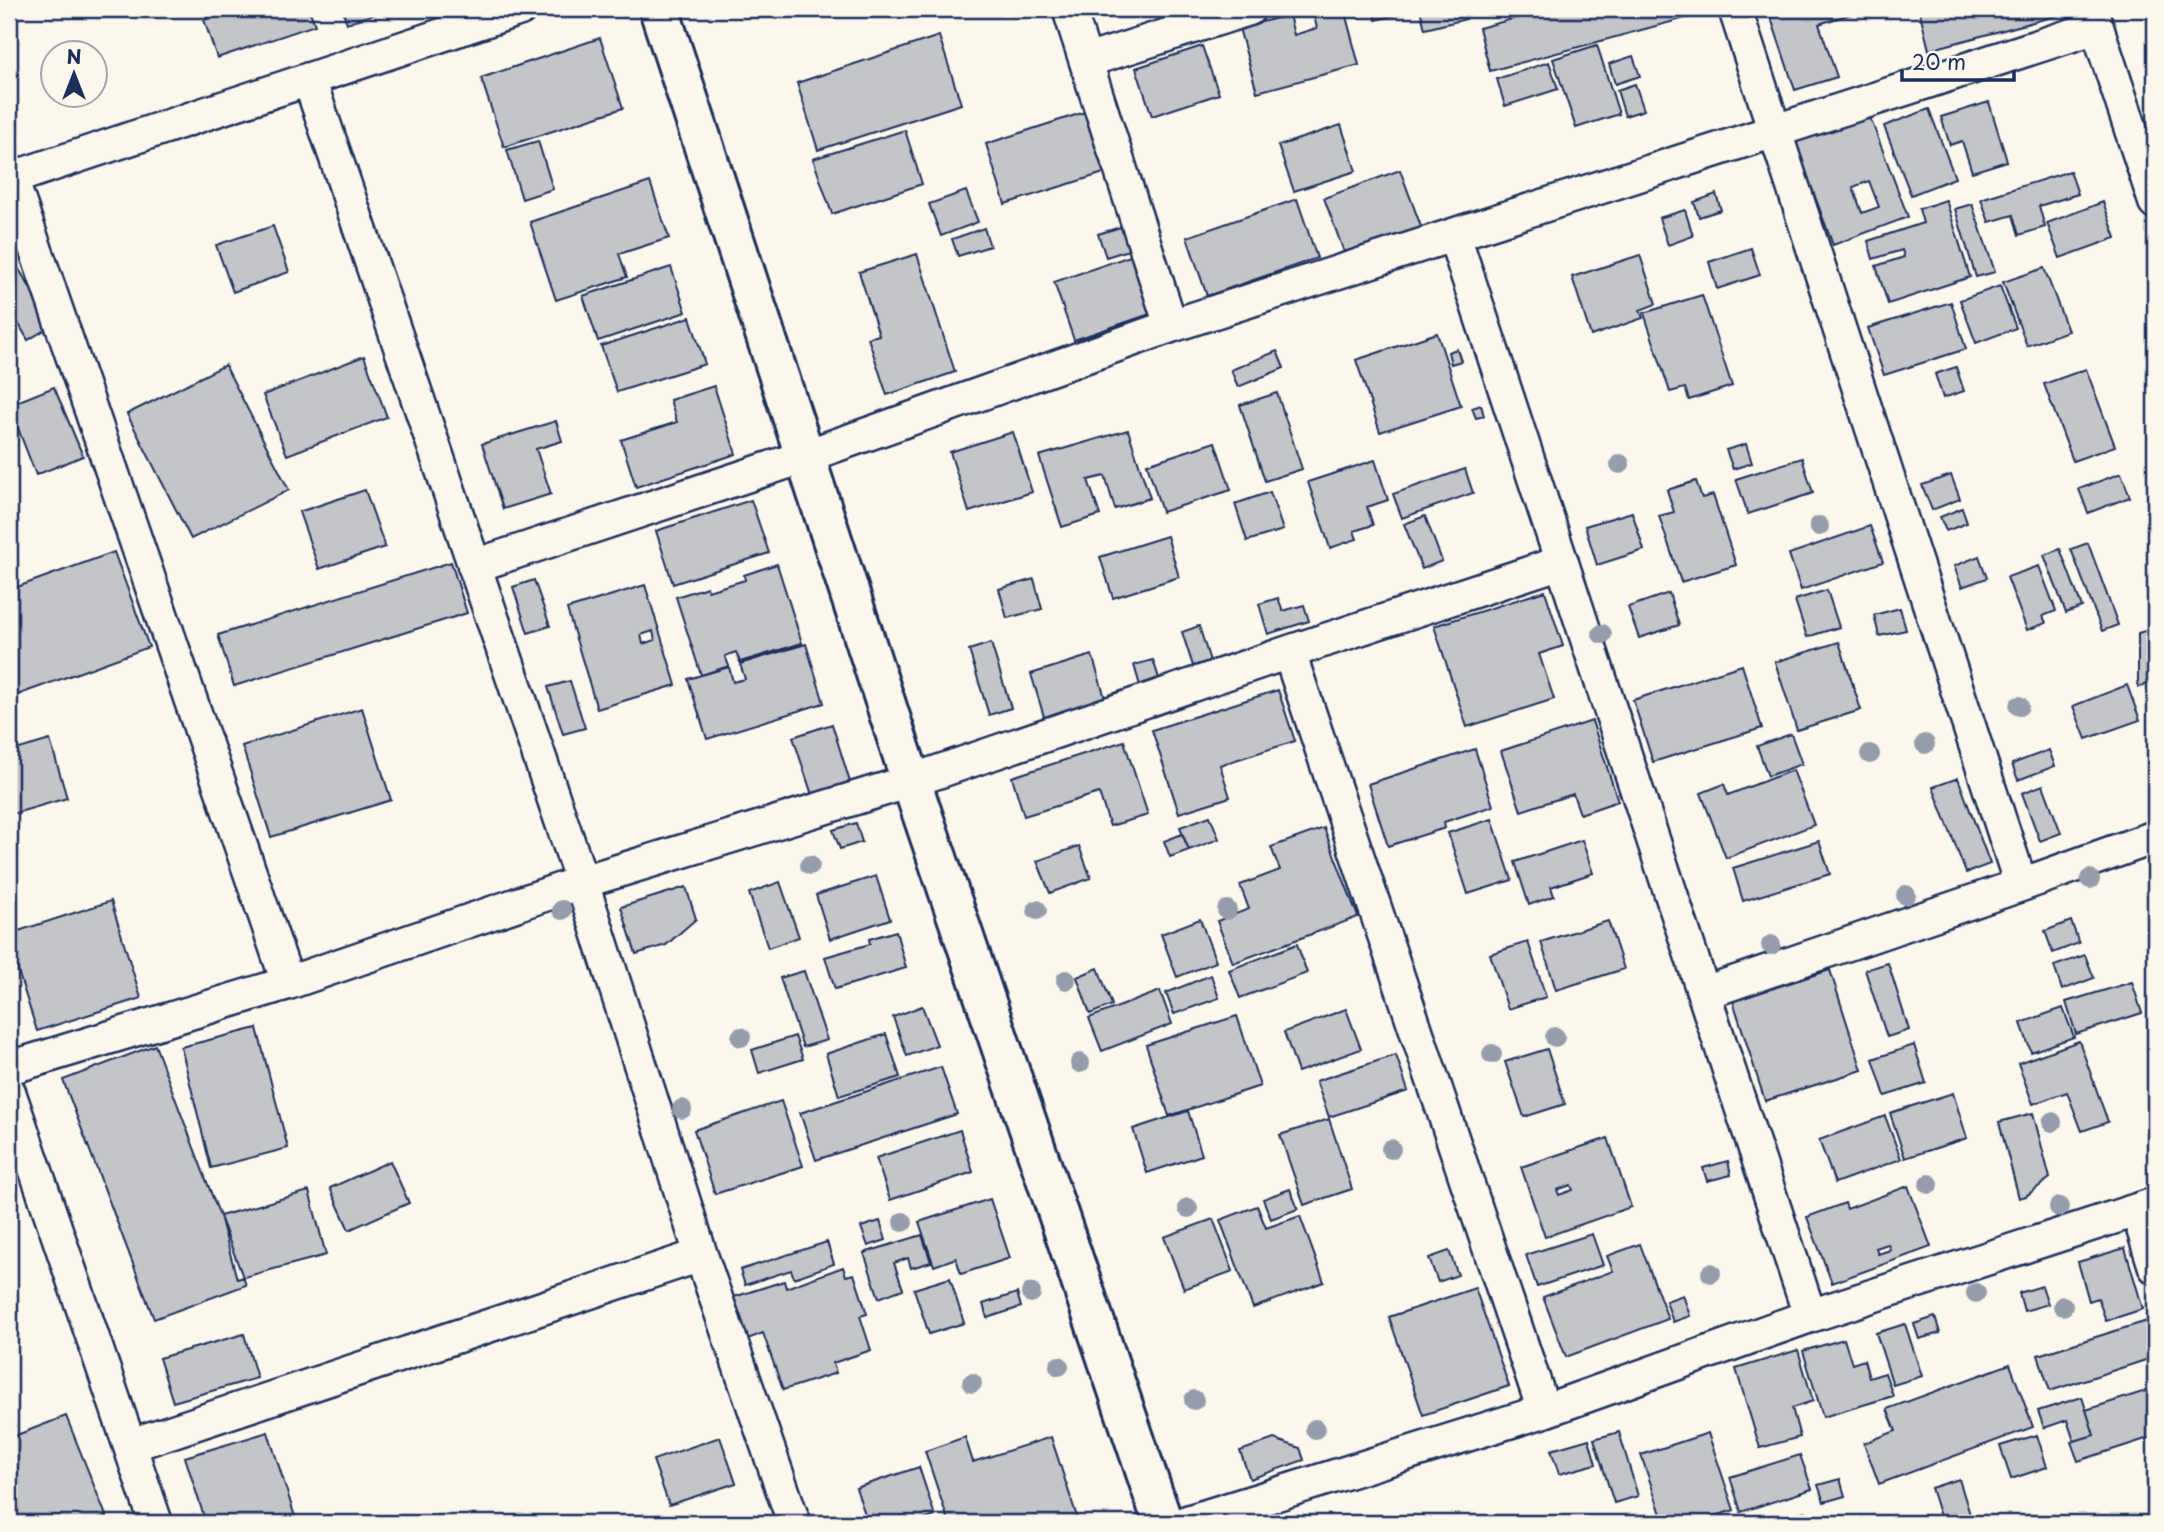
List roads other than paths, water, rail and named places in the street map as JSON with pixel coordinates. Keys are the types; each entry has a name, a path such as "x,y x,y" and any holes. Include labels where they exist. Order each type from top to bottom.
{"street":[{"path":"288,983 10,176 520,9"},
{"path":"659,9 911,781 1163,1523"},
{"path":"1069,9 1171,326"},
{"path":"1086,61 1249,9"},
{"path":"1735,9 2021,885"},
{"path":"474,566 806,456 1171,326 1774,131 2094,18 2155,202"},
{"path":"309,79 582,882 701,1255 794,1523"},
{"path":"1454,235 1810,1315"},
{"path":"9,1068 288,983 582,882 911,781 1562,562"},
{"path":"1289,652 1544,1411"},
{"path":"1704,993 2155,837"},
{"path":"9,1092 156,1523"},
{"path":"1184,1523 1544,1411 1810,1315 2146,1207 2155,1267"},
{"path":"131,1445 701,1255"}]}
